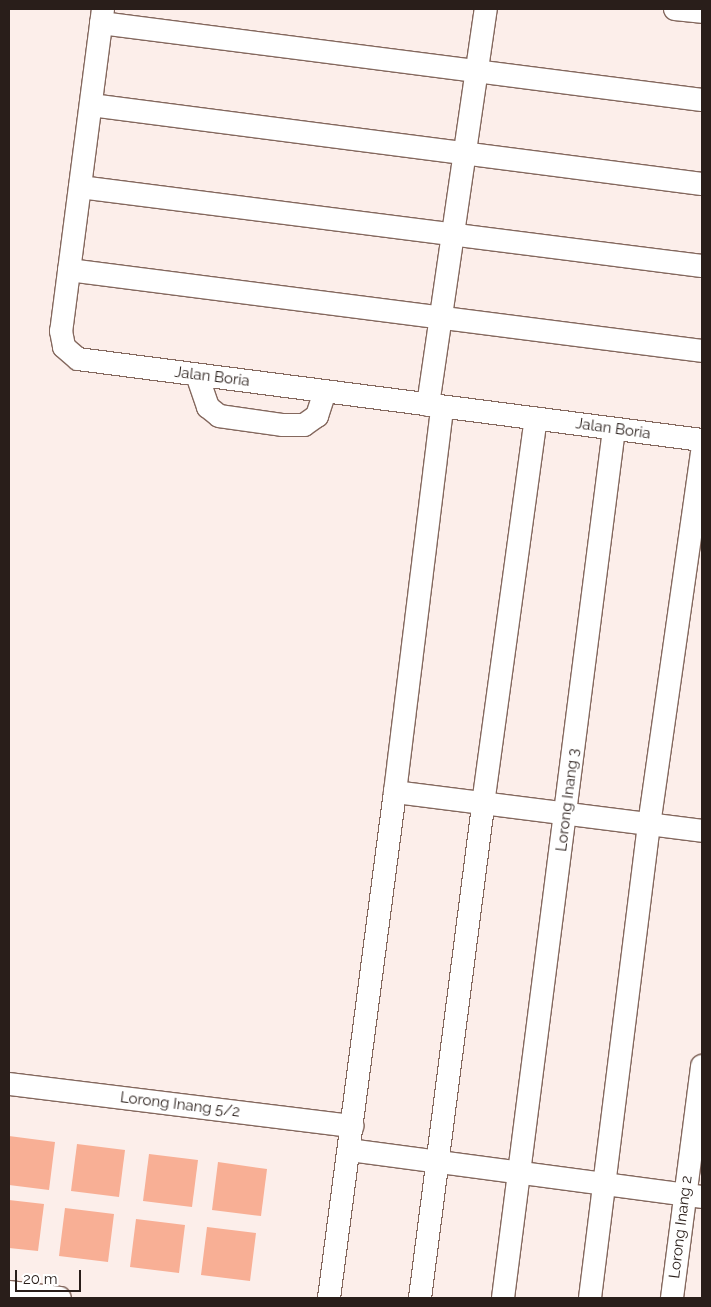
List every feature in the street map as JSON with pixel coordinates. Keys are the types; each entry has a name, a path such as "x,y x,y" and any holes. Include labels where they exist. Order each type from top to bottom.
{"street":[{"path":"329,1298 396,792 435,406 441,317 486,9"},
{"path":"675,9 702,12"},
{"path":"102,16 476,74 702,100"},
{"name":"Jalan Boria","path":"102,16 61,331 64,347 78,359 702,440"},
{"path":"91,105 702,184"},
{"path":"80,186 702,266"},
{"path":"69,270 702,351"},
{"path":"197,375 208,406 219,416 283,426 304,425 317,416 325,391"},
{"path":"420,1298 482,804 536,419"},
{"name":"Lorong Inang 3","path":"503,1298 614,429"},
{"path":"590,1298 606,1183 649,825 702,452"},
{"path":"396,792 702,831"},
{"name":"Lorong Inang 2","path":"672,1298 694,1196 702,1066"},
{"name":"Lorong Inang 5/2","path":"9,1084 352,1126"},
{"path":"350,1150 520,1171 694,1196"},
{"path":"9,1292 60,1298"}],"building":[{"path":"9,1136 55,1142 49,1190 9,1185"},
{"path":"77,1144 125,1150 119,1197 71,1191"},
{"path":"149,1154 198,1160 192,1207 143,1201"},
{"path":"218,1162 267,1169 261,1216 212,1210"},
{"path":"9,1200 44,1204 38,1251 9,1248"},
{"path":"65,1208 114,1214 108,1262 59,1256"},
{"path":"136,1219 185,1225 179,1273 130,1267"},
{"path":"207,1227 256,1233 250,1281 201,1275"}]}
